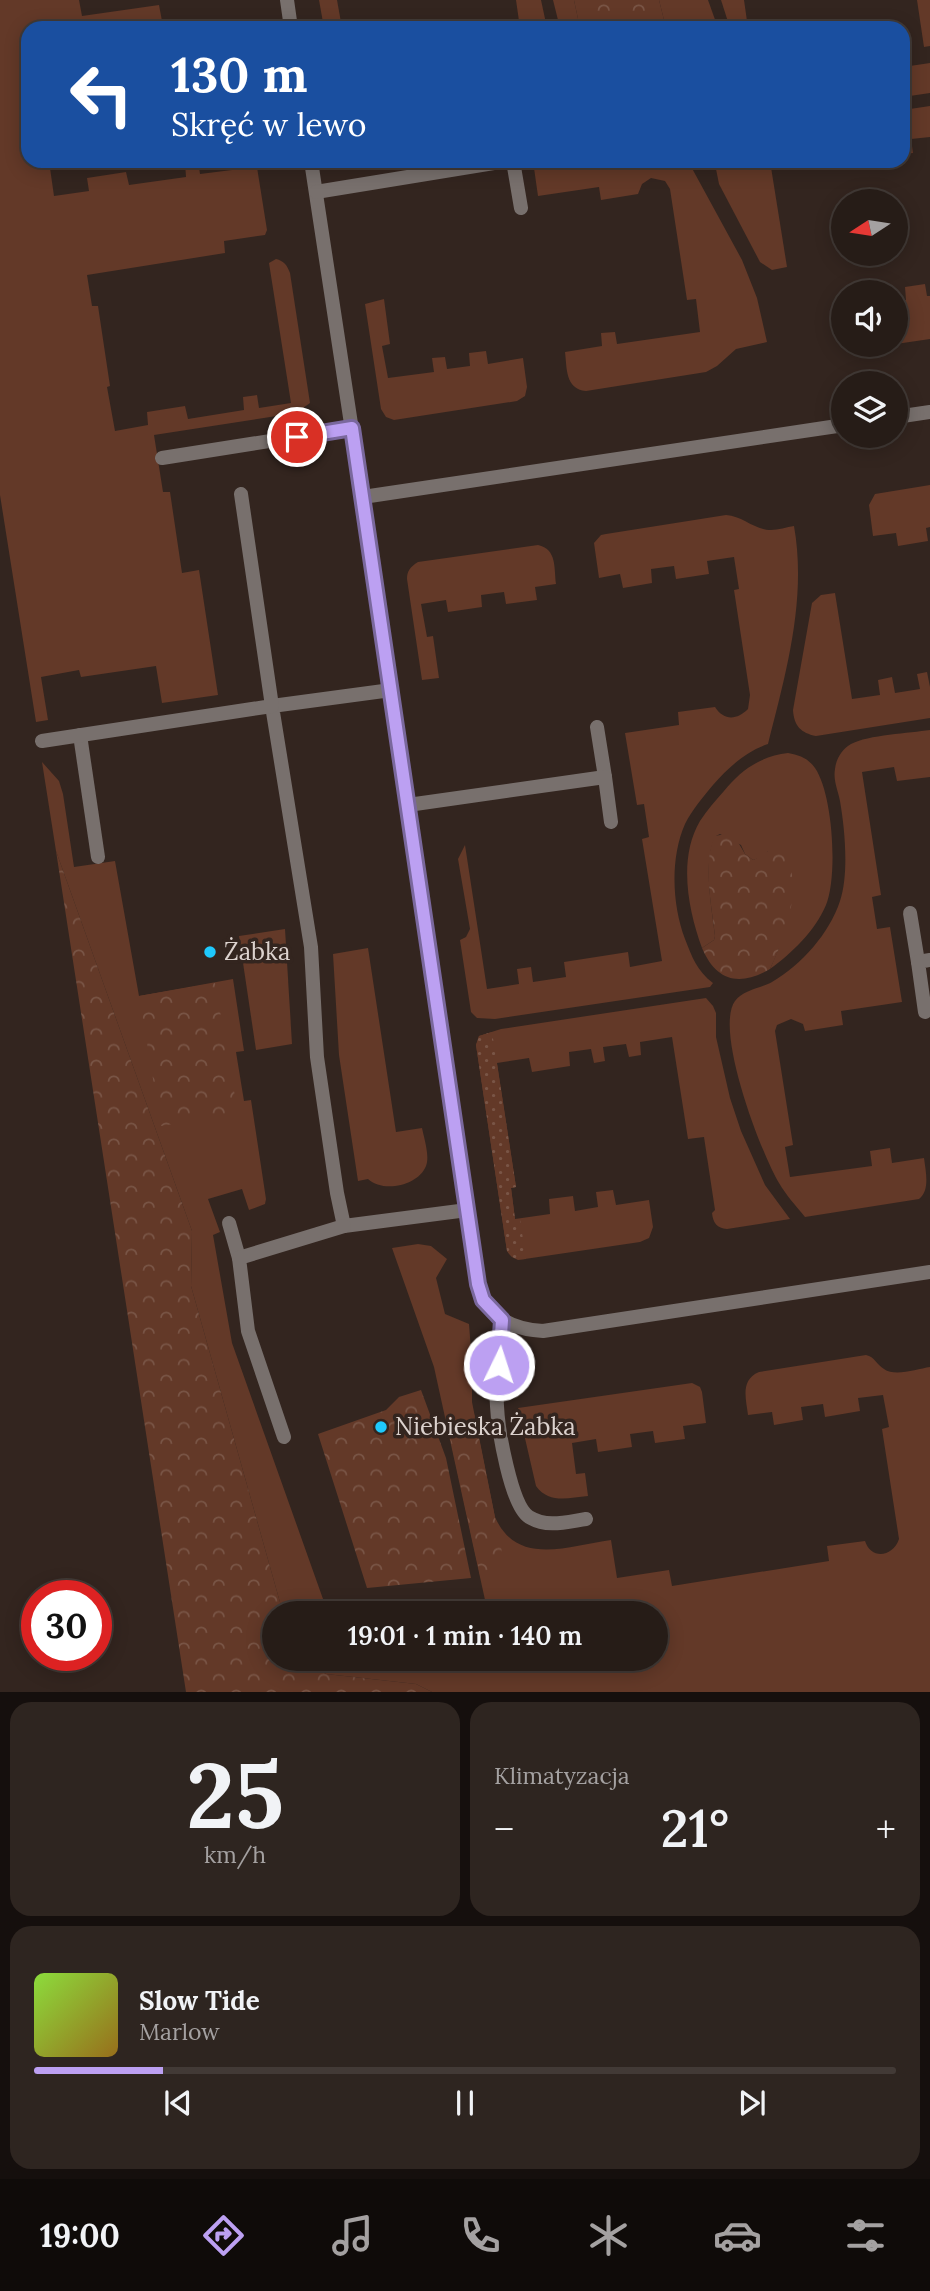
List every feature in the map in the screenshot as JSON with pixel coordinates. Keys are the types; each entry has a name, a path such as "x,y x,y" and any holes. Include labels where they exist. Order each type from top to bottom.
{"street":[{"path":"287,0 290,21"},
{"path":"312,168 478,1284 483,1300 502,1320 516,1327 543,1331 930,1272"},
{"path":"316,192 463,168"},
{"path":"514,168 521,208"},
{"path":"908,415 930,412"},
{"path":"363,497 831,427"},
{"path":"162,458 352,428"},
{"path":"241,494 311,947 317,1057 344,1226"},
{"path":"42,741 391,690"},
{"path":"597,727 611,822"},
{"path":"80,735 97,857"},
{"path":"408,805 605,777"},
{"path":"910,913 924,961 925,1012"},
{"path":"239,1258 344,1226 467,1209"},
{"path":"229,1223 239,1258 248,1331 284,1437"},
{"path":"502,1320 497,1406 510,1483 516,1501 526,1516 542,1524 586,1519"}],"green space":[{"path":"0,0 79,0 82,16 159,5 162,21 21,21 21,168 50,168 54,196 89,191 87,178 126,172 129,185 186,177 185,168 199,168 200,174 232,168 257,168 267,230 265,235 224,241 225,253 87,275 92,306 98,306 115,431 148,425 147,412 185,406 188,419 244,410 243,397 257,395 259,408 291,403 269,263 276,259 281,261 290,273 310,403 296,413 154,435 163,492 170,492 182,573 199,570 218,695 162,703 156,666 81,677 79,670 41,677 48,720 36,722 0,495"},
{"path":"319,0 337,0 341,21 323,21"},
{"path":"516,0 541,0 546,21 519,21"},
{"path":"553,0 574,0 578,21 558,21"},
{"path":"574,0 659,0 664,21 578,21"},
{"path":"659,0 708,0 716,21 664,21"},
{"path":"721,0 744,0 747,21 728,21"},
{"path":"917,0 930,0 930,46 924,47"},
{"path":"930,63 930,93 910,96 910,66"},
{"path":"930,106 930,137 911,139 913,153 910,153 910,109"},
{"path":"534,168 692,168 742,260 757,298 767,342 736,349 706,372 586,391 574,386 568,377 565,352 602,346 601,333 615,332 617,344 700,332 696,299 687,300 670,189 665,181 651,178 642,184 638,194 601,200 599,187 538,196"},
{"path":"771,168 787,267 772,270 760,262 719,184 716,169"},
{"path":"925,284 927,296 930,296 930,339 908,342 908,287"},
{"path":"384,299 390,344 382,346 388,378 434,372 432,358 445,357 447,369 470,366 469,353 486,351 488,364 523,358 527,387 525,396 517,401 394,420 386,417 381,409 365,304"},
{"path":"930,485 930,527 926,528 928,541 898,546 896,533 873,536 869,505 875,494"},
{"path":"726,515 765,529 794,526 798,581 793,636 768,744 752,751 725,772 698,804 680,837 674,881 677,911 696,963 713,983 710,987 495,1019 477,1018 471,1012 460,940 466,937 470,929 458,859 465,845 487,989 519,984 517,969 531,967 533,982 566,977 564,962 628,952 630,967 662,961 642,839 649,837 644,804 637,805 625,733 679,725 678,712 715,707 726,717 735,717 748,709 750,695 734,590 739,589 734,557 707,561 709,574 676,579 674,566 651,569 652,583 623,588 620,574 599,578 594,543 601,535"},
{"path":"538,545 552,555 556,584 535,587 537,600 506,604 504,592 481,595 482,607 448,612 446,600 421,604 427,637 433,636 439,678 422,680 407,579 411,567 418,562"},
{"path":"835,593 852,699 880,695 878,680 892,677 895,693 920,689 917,674 927,672 930,718 816,736 799,728 793,710 812,603 821,595"},
{"path":"930,730 930,777 897,781 894,767 862,772 881,895 872,897 877,929 890,927 902,1002 841,1011 843,1025 805,1031 803,1024 791,1019 777,1025 775,1031 793,1145 785,1147 790,1177 872,1166 870,1151 890,1148 892,1163 924,1158 925,1191 919,1199 805,1217 779,1183 752,1120 735,1063 730,1037 730,1016 738,997 772,982 804,957 822,936 835,913 843,890 845,865 843,825 835,778 840,755 848,746 858,741"},
{"path":"788,753 809,762 821,780 830,815 832,875 826,905 816,924 794,949 770,969 779,948 768,851 753,860 745,854 741,845 720,834 716,836 709,871 715,936 714,940 702,948 689,901 687,867 693,836 700,821 731,783 760,761"},
{"path":"42,762 59,781 63,794 74,867 115,861 139,996 233,979 244,1051 236,1052 244,1101 251,1100 266,1199 265,1204 249,1210 242,1189 208,1199 220,1232 213,1235 232,1343 324,1601 280,1601 191,1286 192,1231 56,851"},
{"path":"725,834 735,837 745,854 753,860 771,849 783,847 792,877 791,909 770,969 748,978 730,978 721,974 714,968 702,948 714,940 715,936 708,871 711,846 715,836"},
{"path":"56,851 192,1231 191,1286 280,1601 262,1601 262,1671 321,1671 326,1674 416,1684 432,1692 186,1692"},
{"path":"285,929 292,1044 256,1050 239,936"},
{"path":"368,948 396,1132 422,1128 427,1152 427,1162 422,1173 400,1185 382,1186 368,1179 358,1181 339,1055 333,954"},
{"path":"215,983 238,1113 161,1126 139,996"},
{"path":"706,998 716,1013 716,1037 730,1098 741,1131 765,1185 790,1219 727,1229 715,1222 704,1137 688,1139 672,1037 640,1042 641,1055 629,1057 626,1044 603,1047 605,1061 594,1063 591,1049 569,1052 570,1066 532,1072 529,1058 497,1063 516,1187 511,1188 515,1219 550,1214 549,1199 573,1196 575,1211 598,1207 596,1192 613,1190 616,1205 649,1200 653,1227 649,1238 640,1242 518,1260 512,1257 507,1251 476,1045 479,1036 501,1029"},
{"path":"492,1032 516,1187 511,1188 515,1219 520,1219 526,1259 515,1258 507,1251 476,1045 479,1036"},
{"path":"418,1244 431,1246 447,1259 436,1278 445,1314 469,1324 472,1402 495,1517 505,1533 516,1543 545,1549 561,1549 611,1540 617,1578 669,1570 672,1586 829,1561 827,1546 865,1541 872,1551 877,1553 892,1550 899,1539 882,1429 889,1427 883,1395 858,1398 860,1411 825,1417 823,1404 801,1407 803,1420 774,1425 772,1412 748,1415 747,1385 753,1375 759,1372 866,1355 884,1369 894,1372 930,1367 930,1692 432,1692 416,1684 326,1674 321,1671 668,1671 668,1601 485,1601 434,1367 392,1248"},
{"path":"692,1383 700,1387 702,1392 706,1423 683,1426 685,1439 655,1443 653,1431 630,1434 632,1447 598,1452 596,1439 572,1443 576,1474 585,1473 588,1496 553,1498 536,1486 518,1408"},
{"path":"421,1390 446,1458 471,1578 367,1588 318,1434 386,1410 399,1397"},
{"path":"474,1414 505,1567 491,1577 480,1575 446,1419 459,1421"}],"place":[{"name":"Żabka","path":"210,952"},
{"name":"Niebieska Żabka","path":"381,1427"}],"route":[{"path":"297,437 352,428 478,1284 483,1300 502,1320 499,1365"}]}
